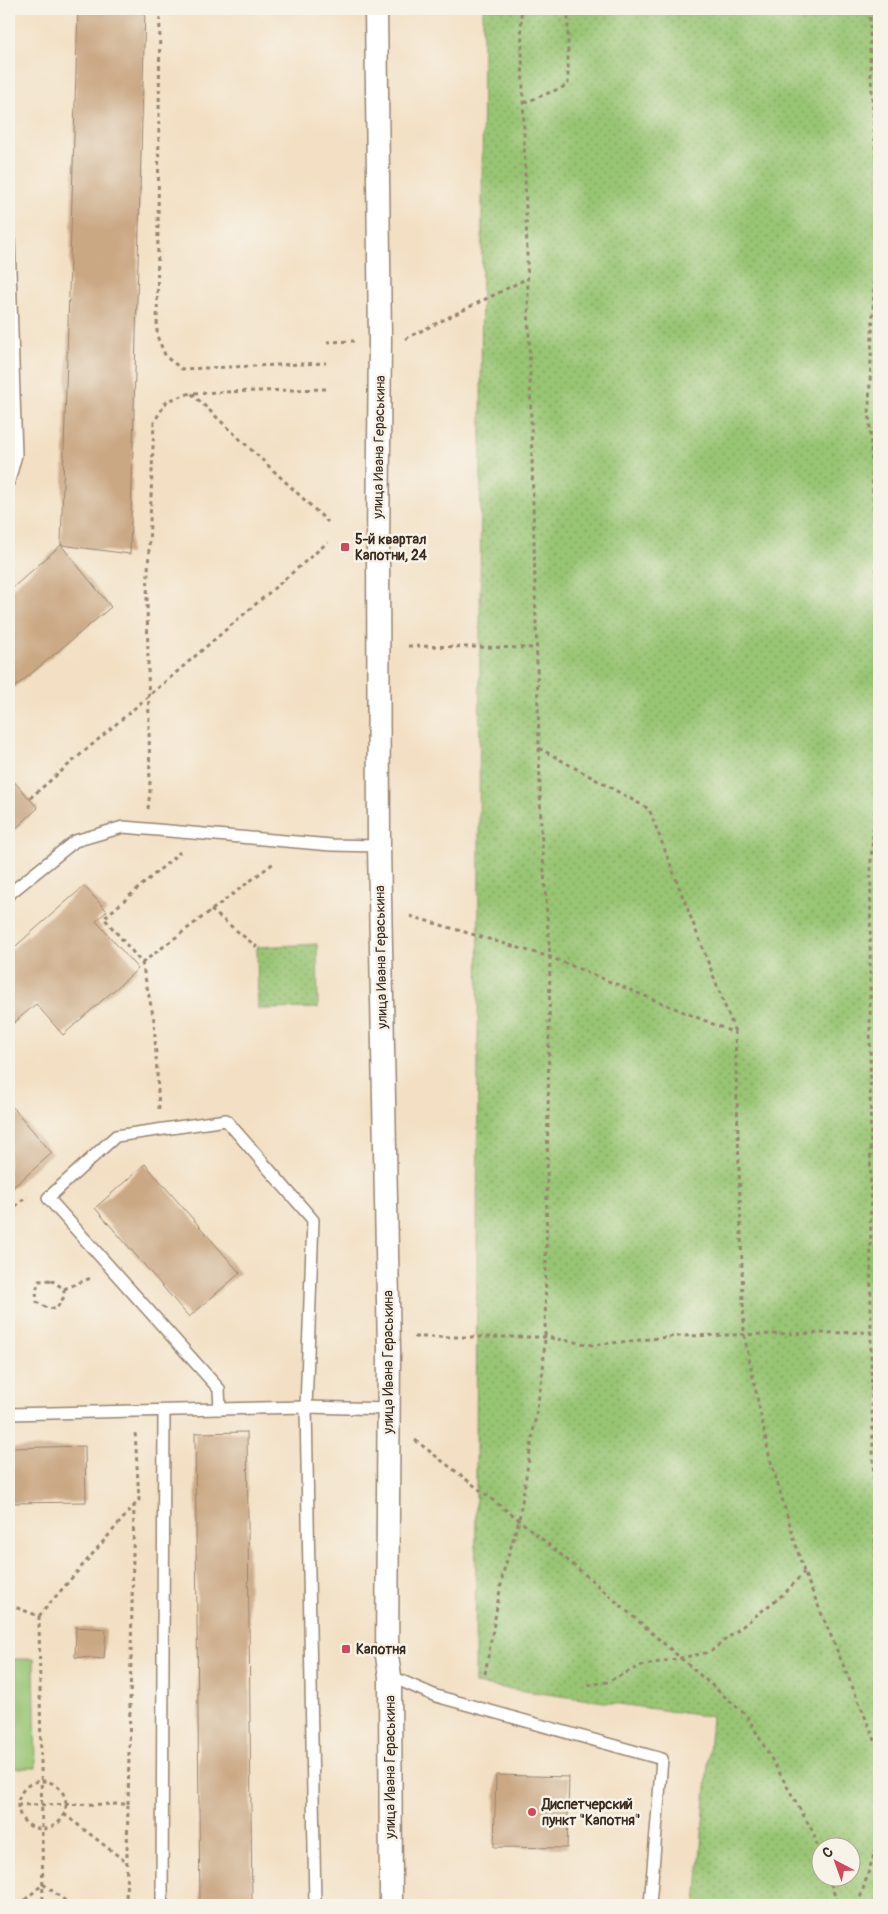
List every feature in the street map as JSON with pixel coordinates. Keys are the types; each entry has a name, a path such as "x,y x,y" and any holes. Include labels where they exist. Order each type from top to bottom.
{"street":[{"name":"улица Ивана Гераськина","path":"376,9 380,340 378,528 379,846 389,1409 387,1656 390,1676 391,1905"}],"lane":[{"path":"9,241 16,455 9,481"},
{"path":"9,894 75,841 123,827 331,845 379,846"},
{"path":"220,1410 219,1389 48,1198 116,1136 226,1120 313,1220 306,1408 315,1905"},
{"path":"9,1414 306,1408 389,1409"},
{"path":"162,1905 164,1411"},
{"path":"390,1676 436,1696 662,1758 650,1905"}],"path":[{"path":"160,9 157,336 166,357 182,369 326,363"},
{"path":"485,1674 503,1574 519,1520 543,1371 545,1337 550,957 541,829 521,9"},
{"path":"524,103 568,86 568,9"},
{"path":"870,9 870,61 878,190 869,407 877,537 879,680"},
{"path":"327,342 407,339 528,278"},
{"path":"146,828 150,791 147,598 154,422 167,401 191,393 326,389"},
{"path":"191,393 328,522"},
{"path":"30,798 328,542"},
{"path":"408,646 536,648"},
{"path":"539,748 649,809 735,1033 744,1334 769,1455 804,1572 879,1750"},
{"path":"879,763 872,860 870,956 871,1332 879,1709"},
{"path":"159,1110 154,1020 142,963 104,918 187,846"},
{"path":"142,963 281,857"},
{"path":"211,910 256,947"},
{"path":"410,916 550,957 735,1033"},
{"path":"9,1212 27,1196"},
{"path":"64,1289 98,1275"},
{"path":"51,1280 64,1289 64,1297 56,1309 47,1308 37,1302 36,1291 39,1281 51,1280"},
{"path":"414,1337 545,1337 592,1345 679,1336 871,1332"},
{"path":"43,1905 38,1616 138,1500 135,1427"},
{"path":"415,1440 519,1520 682,1658 747,1716 814,1836"},
{"path":"126,1905 134,1504"},
{"path":"588,1685 607,1682 640,1666 710,1652 786,1592 804,1572"},
{"path":"9,1605 38,1616"},
{"path":"41,1781 51,1783 58,1788 64,1795 66,1804 64,1813 59,1821 42,1829 33,1827 25,1822 20,1814 18,1805 24,1788 32,1783 41,1781"},
{"path":"9,1805 128,1804"},
{"path":"64,1813 126,1863"},
{"path":"858,1905 877,1845 879,1821"},
{"path":"19,1905 43,1884"},
{"path":"43,1884 71,1905"},
{"path":"831,1886 838,1905"}],"green space":[{"path":"483,9 879,9 879,1905 696,1905 712,1717 475,1684"},
{"path":"317,944 318,1008 258,1009 257,947"},
{"path":"9,1659 34,1659 36,1768 9,1768"}],"building":[{"path":"78,9 145,9 130,554 61,545"},
{"path":"61,545 111,607 9,692 9,591"},
{"path":"9,776 38,808 9,835"},
{"path":"84,886 107,911 96,921 138,969 63,1035 36,1004 9,1027 9,952"},
{"path":"9,1103 52,1153 9,1191"},
{"path":"145,1164 240,1273 189,1317 95,1208"},
{"path":"247,1432 252,1905 200,1905 195,1433"},
{"path":"85,1446 86,1502 9,1503 9,1448"},
{"path":"76,1627 106,1629 104,1659 75,1657"},
{"name":"Диспетчерский пункт \"Капотня\"","path":"496,1775 569,1777 567,1848 494,1847"}],"place":[{"name":"5-й квартал Капотни, 24","path":"345,547"},
{"name":"Капотня","path":"346,1649"},
{"name":"Диспетчерский пункт \"Капотня\"","path":"532,1812"}]}
